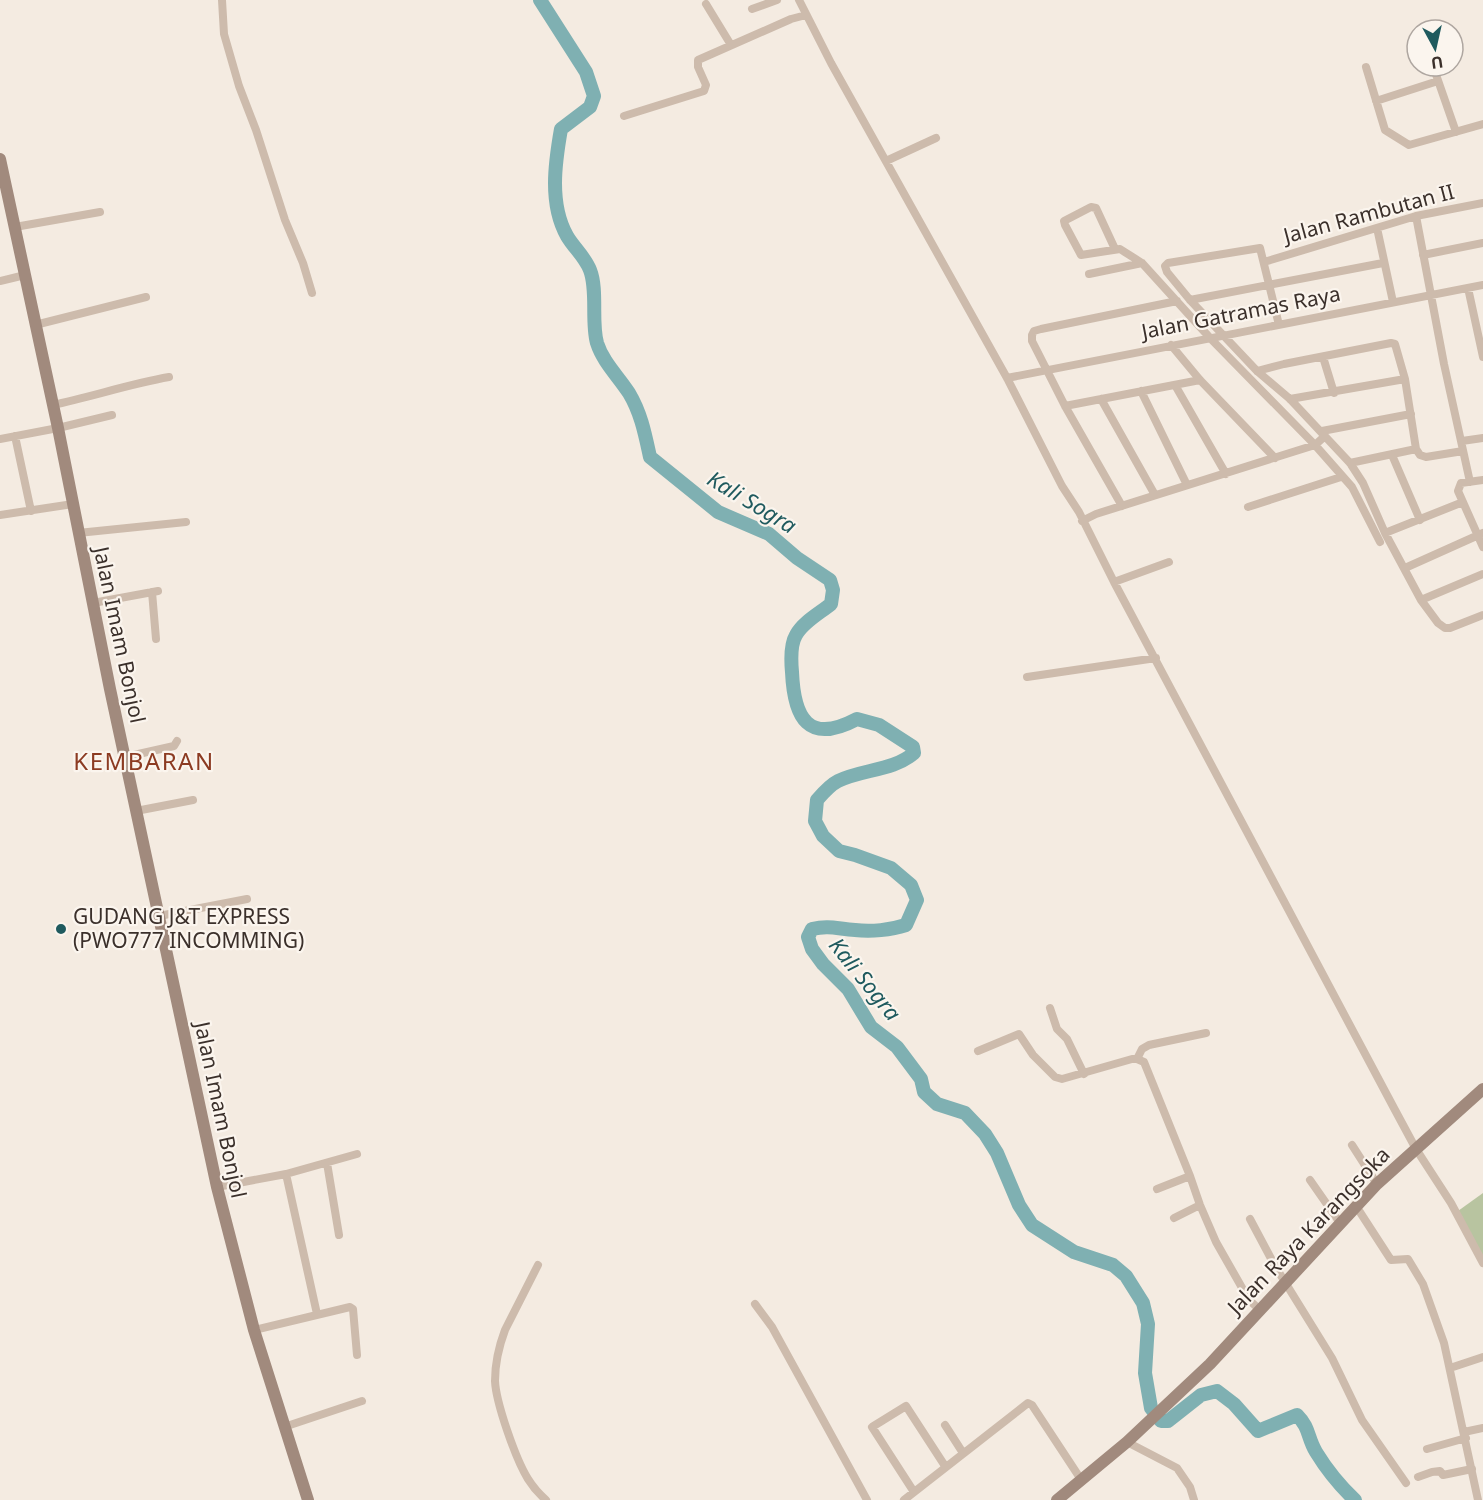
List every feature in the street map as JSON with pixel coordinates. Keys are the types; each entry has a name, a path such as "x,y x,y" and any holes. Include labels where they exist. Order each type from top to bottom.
{"main road":[{"name":"Jalan Imam Bonjol","path":"0,159 217,1187 254,1330 308,1500"},
{"name":"Jalan Raya Karangsoka","path":"1057,1500 1127,1442 1210,1364 1377,1184 1483,1089"}],"street":[{"path":"222,0 224,34 239,86 312,293"},
{"path":"752,9 777,0"},
{"path":"799,0 1006,378 1416,1149 1451,1203 1483,1263"},
{"path":"706,4 730,45"},
{"path":"624,116 704,91 706,87 698,67 698,60 791,19 806,15"},
{"path":"1366,67 1385,130 1409,145 1483,124"},
{"path":"1437,78 1456,132"},
{"path":"1376,101 1438,81"},
{"path":"886,161 936,138"},
{"name":"Jalan Rambutan II","path":"1264,262 1416,216 1483,203"},
{"path":"1115,249 1096,208 1091,207 1064,221 1080,254 1120,249 1142,263 1352,487 1380,542"},
{"path":"15,227 100,212"},
{"path":"1416,216 1444,364 1470,482"},
{"path":"1377,228 1393,302"},
{"path":"1423,255 1483,243"},
{"path":"1278,325 1260,248 1168,263 1165,266 1167,272 1190,300 1257,371 1290,399 1350,463 1363,483 1385,533 1421,600 1437,623 1445,628 1455,627 1483,615"},
{"path":"1190,300 1383,262"},
{"path":"1089,274 1142,263"},
{"path":"0,281 25,275"},
{"name":"Jalan Gatramas Raya","path":"1006,378 1483,285"},
{"path":"1468,288 1483,357"},
{"path":"35,325 146,297"},
{"path":"1122,506 1046,370 1032,341 1032,335 1034,331 1177,301"},
{"path":"1257,371 1391,343 1396,347 1405,379 1416,449 1420,455 1426,457 1463,451"},
{"path":"1171,345 1200,380 1275,458"},
{"path":"1323,357 1334,393"},
{"path":"51,405 133,383 169,377"},
{"path":"1290,399 1405,379"},
{"path":"1065,405 1200,380"},
{"path":"1175,385 1226,474"},
{"path":"1141,392 1187,485"},
{"path":"1101,399 1155,495"},
{"path":"1082,521 1096,514 1155,495 1315,446 1323,434 1411,414"},
{"path":"0,439 112,415"},
{"path":"15,436 31,510"},
{"path":"1462,441 1483,438"},
{"path":"1350,463 1416,449"},
{"path":"1392,455 1420,520"},
{"path":"1248,507 1341,477"},
{"path":"1483,480 1461,483 1458,487 1463,502 1481,534 1483,547"},
{"path":"1385,533 1463,502"},
{"path":"0,514 72,504"},
{"path":"78,533 186,522"},
{"path":"1405,568 1481,534"},
{"path":"1114,582 1169,562"},
{"path":"1421,600 1483,574"},
{"path":"93,603 155,591 156,639"},
{"path":"1027,677 1156,658"},
{"path":"125,757 174,746 177,741"},
{"path":"136,811 193,800"},
{"path":"159,916 247,899"},
{"path":"1050,1008 1057,1029 1067,1039 1084,1074"},
{"path":"1137,1059 1142,1049 1149,1045 1206,1033"},
{"path":"978,1051 1019,1034 1033,1055 1055,1077 1062,1079 1137,1059 1141,1060 1146,1066 1216,1242 1249,1300 1259,1309"},
{"path":"1352,1145 1377,1184"},
{"path":"217,1187 286,1174 357,1154"},
{"path":"327,1163 339,1235"},
{"path":"286,1174 317,1314"},
{"path":"1158,1188 1190,1176"},
{"path":"1310,1180 1340,1223"},
{"path":"1174,1218 1200,1205"},
{"path":"1356,1206 1391,1260 1407,1258 1411,1261 1423,1284 1436,1316 1450,1368 1478,1500"},
{"path":"1250,1219 1332,1358 1362,1420 1406,1483"},
{"path":"538,1265 505,1330 499,1350 495,1381 500,1405 519,1462 528,1480 546,1500"},
{"path":"755,1304 772,1327 867,1500"},
{"path":"254,1330 317,1314 353,1308 357,1355"},
{"path":"1450,1368 1483,1357"},
{"path":"284,1427 362,1401"},
{"path":"904,1500 1025,1404 1030,1404 1082,1481"},
{"path":"914,1492 872,1427 906,1406 945,1466"},
{"path":"945,1425 963,1453"},
{"path":"1427,1449 1483,1428"},
{"path":"1127,1442 1177,1468 1190,1487 1194,1500"},
{"path":"1418,1477 1436,1471 1440,1471 1443,1475 1472,1469"}],"green space":[{"path":"1483,1193 1483,1257 1458,1211"}],"waterway":[{"name":"Kali Sogra","path":"540,0 586,72 594,96 590,107 561,129 555,183 561,224 590,270 594,287 594,326 597,343 607,363 637,408 650,457 718,512 769,534 797,558 830,580 833,590 831,604 803,626 796,635 792,648 793,688 796,702 807,722 815,728 826,729 857,719 879,725 913,747 914,753 906,759 887,767 848,777 832,785 817,800 815,821 823,836 839,851 891,868 911,885 917,900 906,925 874,931 829,927 812,929 808,937 812,949 823,964 848,989 871,1027 897,1047 921,1079 924,1092 937,1104 965,1113 985,1134 997,1153 1019,1205 1032,1225 1074,1252 1113,1265 1126,1276 1143,1303 1148,1324 1145,1373 1151,1408 1161,1421 1168,1421 1201,1395 1217,1391 1234,1404 1258,1431 1297,1415 1325,1465 1355,1500"}],"place":[{"name":"GUDANG J&T EXPRESS (PWO777 INCOMMING)","path":"61,929"}],"district":[{"name":"KEMBARAN","path":"144,762"}]}
